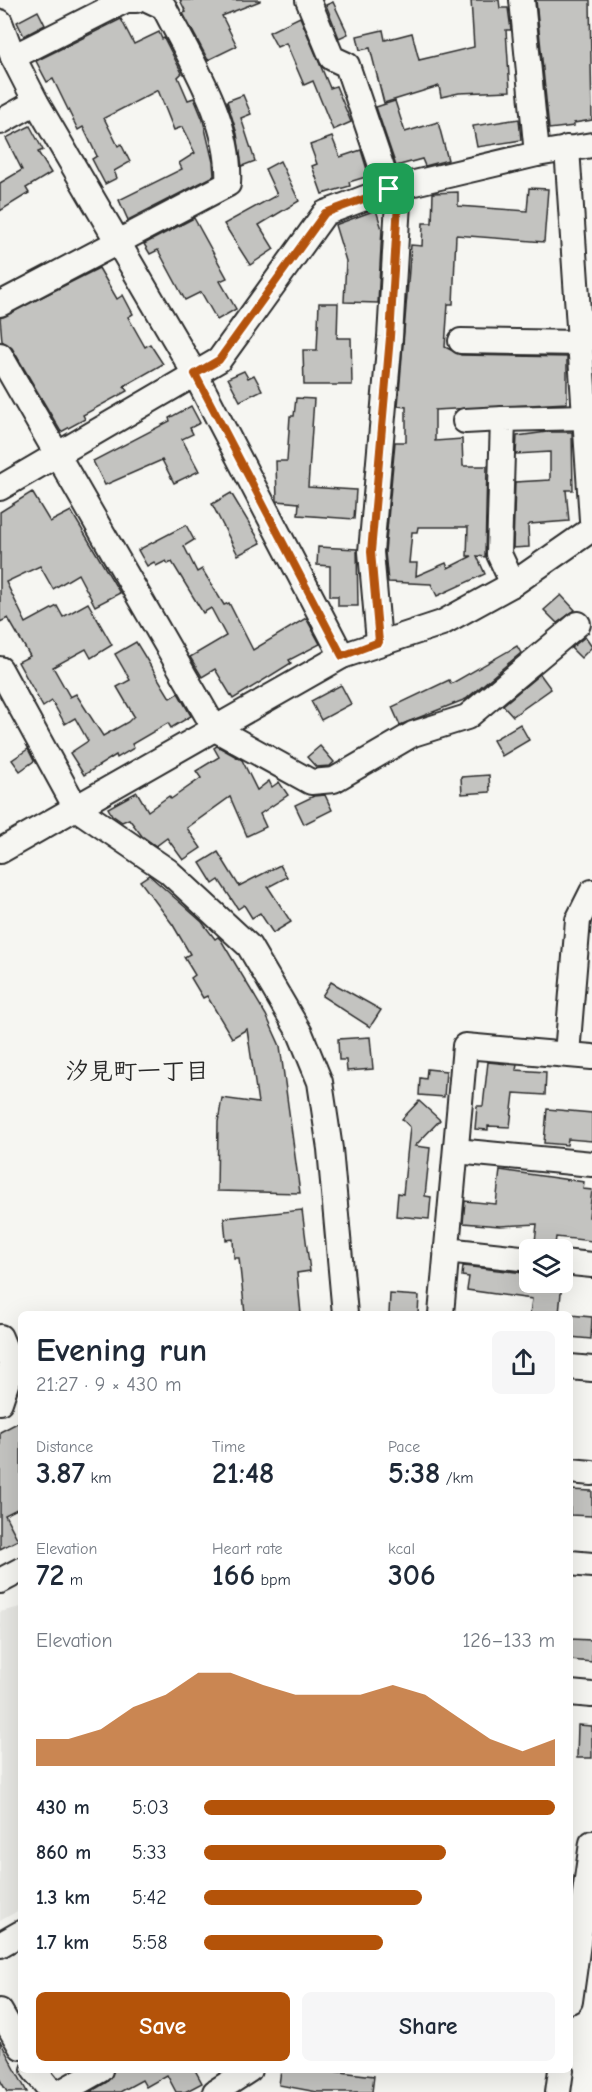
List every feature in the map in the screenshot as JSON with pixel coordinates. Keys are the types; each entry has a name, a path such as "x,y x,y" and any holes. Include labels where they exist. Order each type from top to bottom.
{"street":[{"path":"13,57 126,0 136,0"},
{"path":"0,304 228,184 229,163 211,101 164,7 149,0"},
{"path":"308,0 332,58 347,65 394,188 390,337 371,552 379,642"},
{"path":"522,0 537,154"},
{"path":"0,22 13,57 36,102 195,374 342,656"},
{"path":"0,122 36,102"},
{"path":"0,488 219,360 325,213 394,188 537,154 592,145"},
{"path":"567,148 582,343 592,520"},
{"path":"460,341 582,343"},
{"path":"0,355 214,729 311,782 334,780 413,734 467,717 578,624"},
{"path":"465,421 586,417"},
{"path":"503,419 499,554 513,584"},
{"path":"0,851 342,656 442,623 513,584 592,529"},
{"path":"0,669 76,808 168,871 249,946 300,1033 320,1082 330,1149 345,1311"},
{"path":"567,1054 578,920 592,892"},
{"path":"441,1311 465,1046 592,1057"},
{"path":"456,1151 592,1164"},
{"path":"446,1250 519,1258"},
{"path":"573,1263 592,1265"},
{"path":"0,1337 12,1366 0,1402"},
{"path":"573,1367 592,1369"},
{"path":"573,1471 592,1473"},
{"path":"573,1563 592,1565"},
{"path":"0,1581 18,1572"},
{"path":"573,1693 592,1695"},
{"path":"573,1990 585,1947 592,1843"},
{"path":"0,1945 18,1935"},
{"path":"0,2011 18,2038"},
{"path":"36,2073 52,2092"},
{"path":"61,2092 95,2073"},
{"path":"215,2092 244,2073"},
{"path":"558,2092 561,2073"}],"shaded area":[{"path":"18,1608 18,1911 0,1921 0,1612"}],"building":[{"path":"180,0 260,1 222,16 237,46 208,60 183,13 186,12"},
{"path":"471,0 499,0 500,8 508,8 511,30 506,30 510,91 459,93 441,97 439,86 384,103 370,48 360,50 357,36 383,30 385,40 412,33 419,60 474,47"},
{"path":"536,0 590,0 592,120 574,123 574,126 549,129"},
{"path":"333,2 348,34 339,38 326,5"},
{"path":"38,11 45,25 24,36 17,22"},
{"path":"300,17 330,88 336,86 351,122 333,130 313,81 304,85 286,43 277,47 269,32"},
{"path":"121,19 134,44 159,32 162,39 164,38 182,73 178,77 188,100 194,98 203,120 214,176 128,220 119,200 182,169 179,163 195,153 182,127 174,130 158,90 104,118 118,146 121,144 130,162 114,171 117,178 105,184 92,159 97,156 83,127 78,130 53,79 47,82 36,61"},
{"path":"243,95 251,114 241,118 255,161 242,166 237,134 227,101"},
{"path":"395,101 405,132 438,122 448,160 425,166 422,159 396,166 376,107"},
{"path":"519,119 521,140 477,147 473,126"},
{"path":"30,126 43,150 38,152 51,173 26,188 29,193 0,211 0,183 22,170 6,138"},
{"path":"332,137 340,157 361,150 369,176 349,182 350,186 322,194 312,166 317,164 310,145"},
{"path":"280,161 299,201 259,225 274,249 250,265 224,224 277,195 265,169"},
{"path":"529,188 548,189 544,242 456,235 453,304 448,304 445,347 461,355 567,357 567,403 435,410 435,441 462,439 463,466 487,466 485,557 477,556 485,574 437,596 431,584 388,582 385,552 395,442 406,442 406,407 398,406 411,245 422,246 423,223 432,223 433,193 458,192 458,206 527,211","holes":["418,527 468,527 467,556 472,556 448,568 446,563 416,576 417,563 409,563 412,532 417,532"]},
{"path":"376,210 382,229 378,303 344,302 346,261 335,225"},
{"path":"194,218 227,278 220,281 236,309 217,320 201,292 185,300 158,250 150,254 144,244"},
{"path":"99,268 117,299 123,295 133,314 128,317 145,347 150,344 163,364 124,386 127,391 83,415 85,419 61,432 12,348 2,341 0,318"},
{"path":"319,303 338,303 337,338 351,338 352,385 304,385 303,350 317,350"},
{"path":"244,371 248,378 254,375 262,390 240,401 228,378"},
{"path":"296,398 314,399 308,487 356,490 354,519 298,515 299,503 277,501 276,461 287,461 290,416 294,416"},
{"path":"191,406 200,423 190,428 193,434 182,439 199,471 174,483 162,460 105,485 93,461 170,421 169,418"},
{"path":"547,432 572,432 573,490 566,490 569,521 530,524 528,526 529,547 513,548 515,482 550,480 550,452 516,454 517,436"},
{"path":"32,492 50,522 71,511 120,593 95,606 78,574 53,589 40,566 6,582 26,623 57,606 63,617 88,603 112,645 91,658 86,649 53,667 70,697 76,694 103,736 128,722 134,716 117,687 130,680 115,654 136,642 170,698 178,693 191,716 171,728 168,723 132,744 134,748 117,758 116,755 84,775 70,753 88,741 75,718 65,724 52,701 43,707 18,662 30,656 8,618 0,622 0,512"},
{"path":"231,493 261,543 238,555 212,504"},
{"path":"186,525 194,540 184,546 197,572 202,569 224,605 229,603 253,650 306,618 320,644 289,660 291,663 233,699 215,669 202,677 190,657 226,636 211,608 203,613 172,562 168,564 166,561 156,566 154,562 147,566 138,550"},
{"path":"318,547 357,549 358,606 338,606 338,596 330,596 330,566 317,565"},
{"path":"561,595 575,610 557,623 544,610"},
{"path":"585,637 592,647 581,658 571,648"},
{"path":"517,646 521,653 466,699 400,725 392,707 449,680 451,684"},
{"path":"540,674 551,689 513,716 503,705"},
{"path":"341,685 351,704 321,720 311,701"},
{"path":"520,724 529,740 502,756 493,740"},
{"path":"217,746 242,760 257,790 269,781 272,787 279,782 288,795 260,814 266,827 247,836 230,797 187,828 201,848 183,860 167,838 156,846 142,836 129,819 122,822 112,815 108,808 137,792 148,811 169,796 171,799 201,778 196,771 219,757 214,748"},
{"path":"320,746 334,762 330,766 316,767 307,757"},
{"path":"28,749 34,761 20,771 12,760"},
{"path":"489,775 490,792 462,794 461,777"},
{"path":"325,795 332,810 304,824 295,805 314,796"},
{"path":"218,852 239,886 280,865 287,877 268,887 291,922 273,933 260,913 252,918 244,905 238,909 219,880 213,884 200,863"},
{"path":"149,875 202,922 215,939 218,937 221,940 266,1015 280,1046 300,1193 217,1191 218,1122 222,1098 258,1103 247,1029 232,1038 207,996 203,998 191,978 195,975 184,957 190,954 173,925 140,881"},
{"path":"331,982 381,1010 370,1027 322,996"},
{"path":"370,1037 373,1069 347,1071 346,1060 339,1060 338,1039"},
{"path":"488,1062 517,1065 516,1070 546,1072 545,1095 514,1093 510,1127 488,1126 488,1130 475,1129 477,1106 483,1106"},
{"path":"427,1069 446,1071 444,1097 419,1095 420,1078 426,1079"},
{"path":"419,1101 440,1120 415,1146 430,1148 425,1196 431,1197 429,1219 396,1216 398,1193 403,1194 410,1127 402,1119"},
{"path":"547,1109 592,1113 592,1141 568,1139 567,1145 544,1143"},
{"path":"500,1170 584,1182 583,1189 592,1190 589,1217 592,1217 592,1241 556,1237 556,1239 535,1239 537,1224 500,1226 463,1223 465,1201 496,1204"},
{"path":"302,1210 310,1271 297,1273 301,1311 245,1311 239,1258 234,1258 233,1239 226,1240 224,1218"},
{"path":"463,1266 519,1272 519,1293 561,1293 559,1311 530,1311 532,1299 467,1290 469,1277 462,1276"},
{"path":"390,1294 419,1296 418,1311 389,1311"},
{"path":"573,1315 592,1317 591,1339 573,1337"},
{"path":"18,1423 18,1508 5,1515 18,1540 0,1549 0,1432"},
{"path":"573,1490 592,1491 592,1516 573,1515"},
{"path":"573,1639 592,1640 592,1662 573,1660"},
{"path":"578,1725 592,1726 592,1758 577,1758"},
{"path":"0,2041 27,2092 7,2092 0,2080"},
{"path":"112,2073 197,2073 202,2083 185,2092 176,2092 167,2075 146,2087 142,2080 120,2092 90,2092 107,2082"},
{"path":"281,2073 349,2073 374,2076 372,2092 317,2092 279,2085"}],"district":[{"name":"汐見町一丁目","path":"137,1071"}],"route":[{"path":"399,186 390,337 371,552 379,642 342,656 195,374 219,360 325,213 389,189 399,186"}]}
